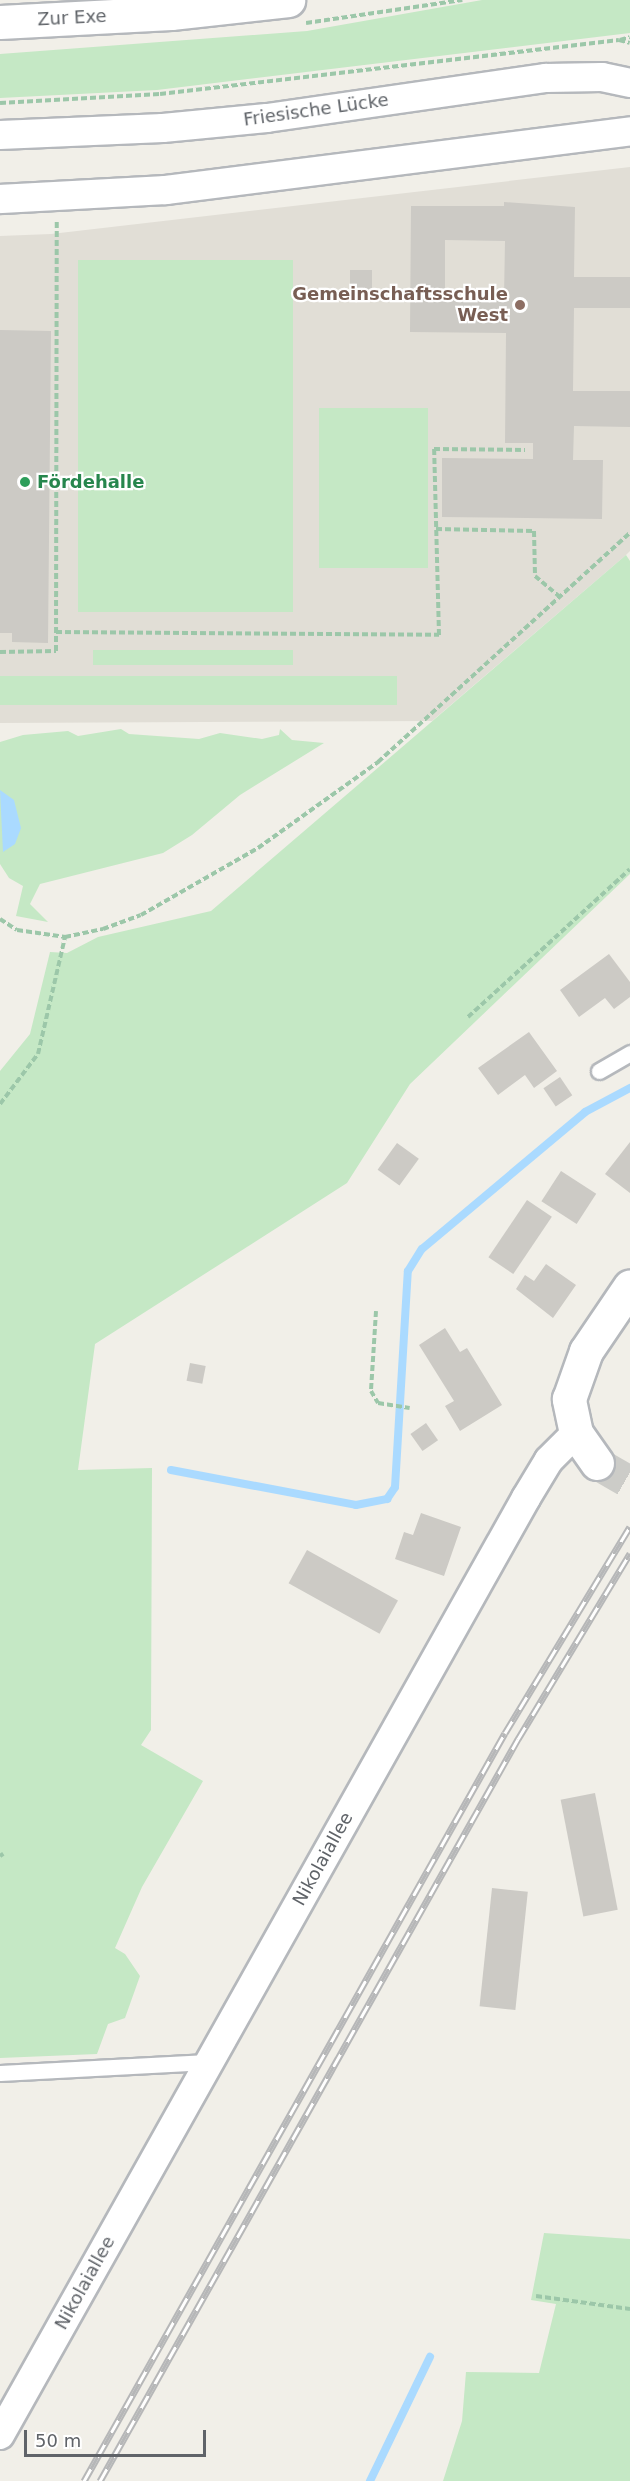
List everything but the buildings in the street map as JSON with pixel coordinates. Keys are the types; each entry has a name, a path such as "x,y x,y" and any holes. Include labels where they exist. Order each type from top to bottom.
{"main road":[{"name":"Zur Exe","path":"0,22 171,13 288,0"},
{"path":"597,1463 576,1433 569,1399 586,1351 630,1286"}],"street":[{"name":"Friesische Lücke","path":"0,135 163,128 267,118 546,78 602,77 630,83"},
{"path":"0,199 166,190 630,130"},
{"name":"Nikolaiallee","path":"0,2435 526,1498 549,1460 576,1433"}],"lane":[{"path":"599,1071 630,1053"},
{"path":"0,2073 208,2062"}],"path":[{"path":"0,103 160,94 630,37"},
{"path":"619,40 630,43"},
{"path":"0,652 56,651 57,196"},
{"path":"56,632 439,635 434,449 525,450"},
{"path":"436,530 534,531 534,576 560,597"},
{"path":"0,919 17,930 65,937 103,929 141,915 258,848 378,762 630,533"},
{"path":"468,1017 630,869"},
{"path":"0,1104 38,1054 65,937"},
{"path":"376,1311 370,1391 378,1403 391,1407 410,1408"},
{"path":"536,2296 630,2308"}],"shaded area":[{"path":"630,167 630,551 626,555 432,721 0,723 0,236 51,234"}],"green space":[{"path":"482,0 630,0 630,33 157,90 0,98 0,54 307,31"},
{"path":"78,260 293,260 293,612 78,612"},
{"path":"319,408 428,408 428,568 319,568"},
{"path":"626,555 630,561 630,874 410,1084 347,1183 95,1344 78,1470 152,1468 151,1730 141,1745 203,1781 142,1887 115,1948 125,1954 140,1976 125,2018 108,2024 97,2054 0,2058 0,1071 30,1034 50,952 67,953 98,937 211,911"},
{"path":"93,650 293,650 293,665 93,665"},
{"path":"0,676 397,676 397,705 0,705"},
{"path":"121,729 129,734 199,739 220,733 262,739 279,735 280,729 292,740 324,743 240,795 192,835 163,853 40,884 30,904 48,922 16,916 23,886 9,878 0,864 0,742 23,735 68,731 78,736"},
{"path":"544,2233 630,2239 630,2481 443,2481 462,2421 466,2372 539,2373 556,2304 531,2300"}],"water":[{"path":"0,790 14,800 21,828 15,844 3,852"}],"waterway":[{"path":"171,1470 356,1505 387,1499 395,1487 408,1271 422,1249 585,1112 630,1088"},
{"path":"370,2481 430,2357"}],"tunnel":[{"path":"597,1463 630,1482"}],"railway":[{"path":"84,2481 505,1733 630,1527"},
{"path":"100,2481 518,1739 630,1553"}],"place":[{"name":"Gemeinschaftsschule West","path":"520,305"},
{"name":"Fördehalle","path":"25,482"}]}
